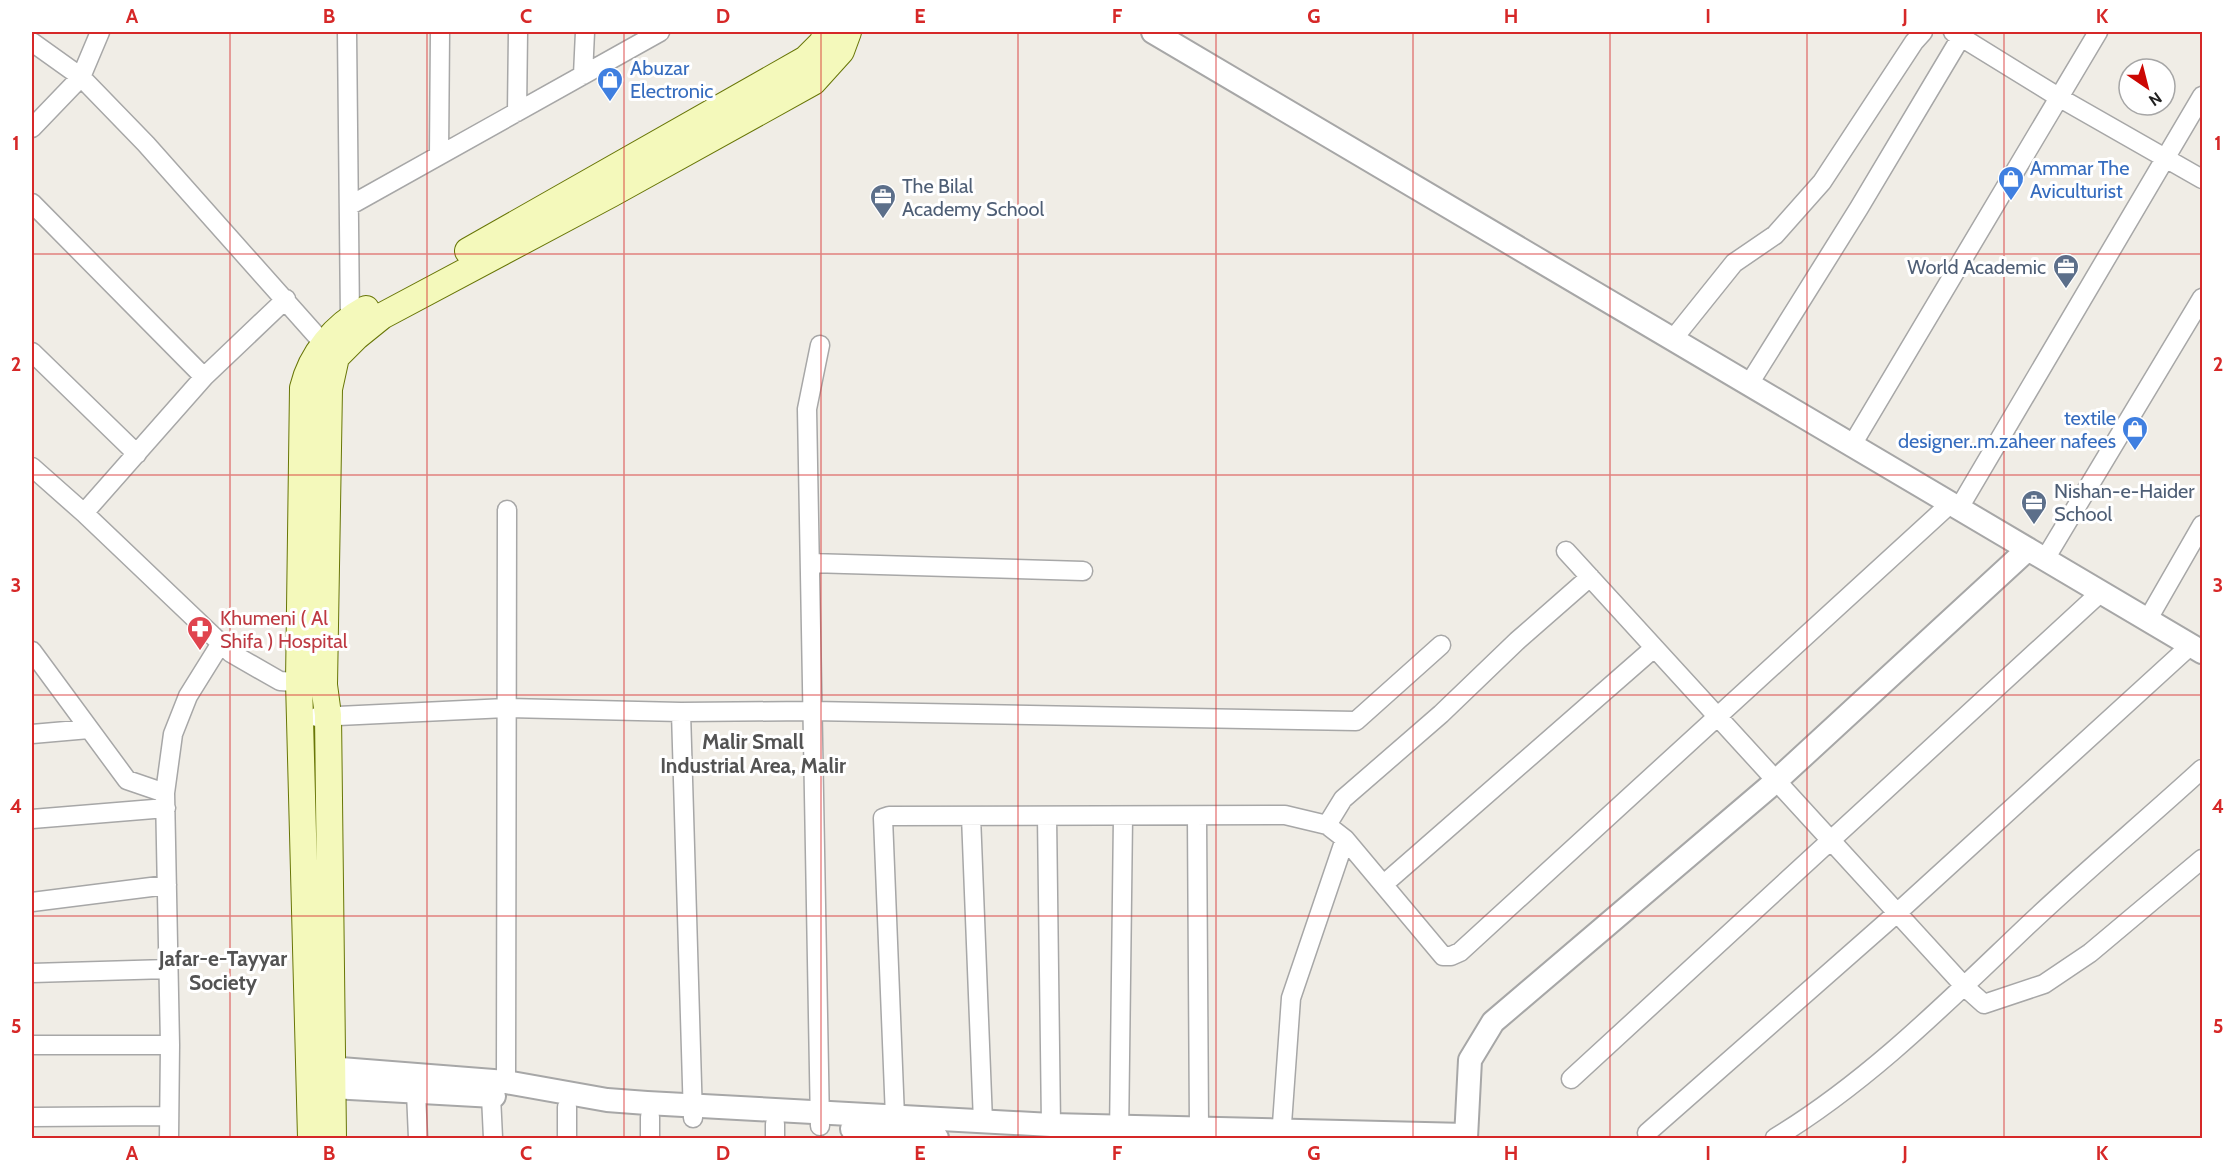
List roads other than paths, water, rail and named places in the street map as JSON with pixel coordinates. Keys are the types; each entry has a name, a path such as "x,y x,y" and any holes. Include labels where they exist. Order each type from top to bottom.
{"main road":[{"path":"333,1138 322,1077 300,719 312,683 330,350 350,320 806,59 822,43 827,32"},
{"path":"330,350 356,338 382,316 611,194 813,82 841,51 848,32"},
{"path":"311,1138 322,1077 328,715 312,683"}],"street":[{"path":"32,128 81,77 100,32"},
{"path":"347,32 350,320"},
{"path":"439,155 440,32"},
{"path":"517,112 518,32"},
{"path":"583,75 585,32"},
{"path":"349,206 660,32"},
{"path":"1153,32 2197,648 1647,1133"},
{"path":"1852,445 2098,32"},
{"path":"1749,384 1859,208 1957,34 2060,98 2202,179"},
{"path":"1673,339 1734,262 1775,235 1822,182 1912,35"},
{"path":"32,42 81,77 146,144 330,350"},
{"path":"895,1117 884,818 889,816 1286,815 1327,825 1346,839 1443,956 1451,956 1460,952 1717,717 1955,506 2202,96"},
{"path":"32,203 204,377"},
{"path":"322,1077 499,1089 693,1112 820,1119 895,1117 1051,1125 1119,1133 1198,1128 1282,1134 1466,1137 1470,1060 1493,1022 1776,781 2037,554 2202,298"},
{"path":"84,513 204,377 286,299"},
{"path":"820,345 807,409 820,1119"},
{"path":"32,352 137,454"},
{"path":"32,467 84,513 231,653 280,681 312,683"},
{"path":"493,1138 499,1089 507,510"},
{"path":"2148,619 2202,525"},
{"path":"1566,551 1830,841 1984,1005 2044,984 2090,953 2202,859"},
{"path":"810,563 1083,571"},
{"path":"1327,825 1343,799 1441,714 1517,641 1590,577"},
{"path":"1571,1079 2101,592"},
{"path":"169,1138 170,1045 166,800 172,734 188,696 221,644"},
{"path":"300,719 328,715 506,708 1356,721 1442,645"},
{"path":"1384,884 1654,648"},
{"path":"32,653 127,780 166,800"},
{"path":"681,712 693,1112"},
{"path":"32,734 89,729"},
{"path":"1775,1138 1808,1118 1891,1053 1965,987 2026,927 2202,769"},
{"path":"32,819 166,800"},
{"path":"971,816 983,1122"},
{"path":"1047,816 1051,1125"},
{"path":"1119,1133 1124,817"},
{"path":"1197,817 1198,1128"},
{"path":"1282,1134 1291,998 1346,839"},
{"path":"32,902 167,885"},
{"path":"32,973 168,969"},
{"path":"32,1045 170,1045"},
{"path":"322,1077 416,1092 442,1085"},
{"path":"499,1089 650,1128 693,1112 775,1131 820,1119 877,1135 928,1138"},
{"path":"416,1092 418,1138"},
{"path":"567,1107 567,1138"},
{"path":"32,1117 169,1116"}],"place":[{"name":"Abuzar Electronic","path":"610,103"},
{"name":"Ammar The Aviculturist","path":"2011,202"},
{"name":"The Bilal Academy School","path":"883,220"},
{"name":"World Academic","path":"2066,290"},
{"name":"textile designer..m.zaheer nafees","path":"2135,452"},
{"name":"Nishan-e-Haider School","path":"2034,526"},
{"name":"Khumeni ( Al Shifa ) Hospital","path":"200,652"}],"district":[{"name":"Malir Small Industrial Area, Malir","path":"753,754"},
{"name":"Jafar-e-Tayyar Society","path":"223,971"}]}
